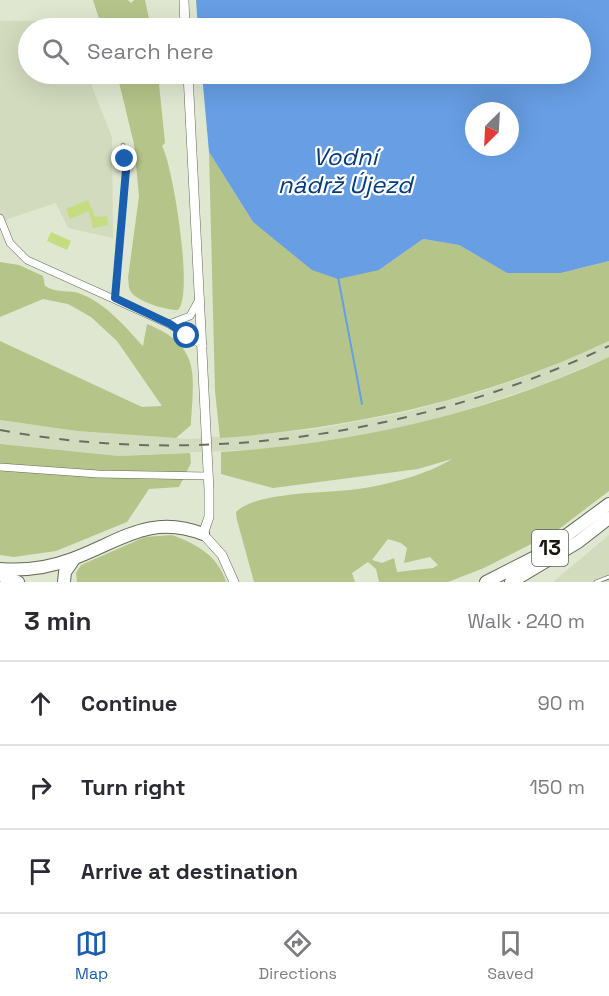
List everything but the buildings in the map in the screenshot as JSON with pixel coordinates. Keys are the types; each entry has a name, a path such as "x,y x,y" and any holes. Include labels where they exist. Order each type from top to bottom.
{"highway":[{"name":"13","path":"486,582 541,554 609,504"},
{"name":"13","path":"512,582 554,558 609,518"},
{"path":"0,569 21,571 47,567 74,559 127,534 157,526 187,527 203,534"},
{"path":"64,582 65,572 74,559"},
{"path":"0,575 18,582"}],"street":[{"path":"184,0 185,18"},
{"path":"189,84 201,296 208,476 209,517 203,534 222,555 234,582"},
{"path":"0,218 10,243 27,260 170,324 203,346"},
{"path":"170,324 190,316 201,296"},
{"path":"0,467 98,474 208,476"}],"lane":[{"path":"115,298 126,170 123,146"},
{"path":"596,582 609,577"}],"shaded area":[{"path":"0,21 18,21 18,84 91,84 112,137 113,238 68,228 56,203 8,219 0,226"},
{"path":"609,341 609,357 542,385 435,420 345,439 262,449 119,456 0,444 0,420 77,431 189,439 317,429 402,413 483,391 537,372"},
{"path":"609,535 609,582 553,582"}],"green space":[{"path":"93,0 128,0 131,3 134,0 145,0 149,18 99,18"},
{"path":"119,84 159,84 165,143 162,146 167,158 176,203 183,257 184,281 178,310 146,302 135,296 129,289 128,278 139,196 134,144"},
{"path":"209,152 253,222 379,270 423,239 459,245 507,273 561,273 609,261 609,341 563,361 468,395 321,427 220,438 215,391"},
{"path":"0,262 19,265 43,276 45,286 50,288 90,298 115,317 143,346 147,324 177,342 185,352 193,376 191,425 176,438 77,431 0,420 0,341 142,407 162,406 117,341 91,317 68,304 43,299 0,317"},
{"path":"609,357 609,491 555,532 484,568 448,582 379,582 376,569 368,562 352,573 355,582 254,582 236,512 247,505 278,496 365,488 410,477 452,459 418,469 273,488 221,474 221,452 271,448 371,433 468,410 563,377","holes":["388,539 401,543 407,548 404,563 430,557 438,565 433,568 397,572 394,558 382,563 372,560"]},
{"path":"0,444 119,456 190,453 191,463 179,487 149,489 127,522 56,551 14,557 0,555"},
{"path":"172,535 190,542 212,558 226,582 77,582 76,573 81,565 145,537"}],"water":[{"name":"Vodní nádrž Újezd","path":"196,0 609,0 609,261 561,273 507,273 459,245 423,239 379,270 338,279 312,270 253,222 209,152 203,84 591,84 591,18 197,18"}],"waterway":[{"path":"338,277 362,404"}],"railway":[{"path":"0,430 77,441 155,445 233,443 311,435 388,421 464,402 538,376 609,346"}],"route":[{"path":"125,159 115,298 170,324 187,336"}]}
